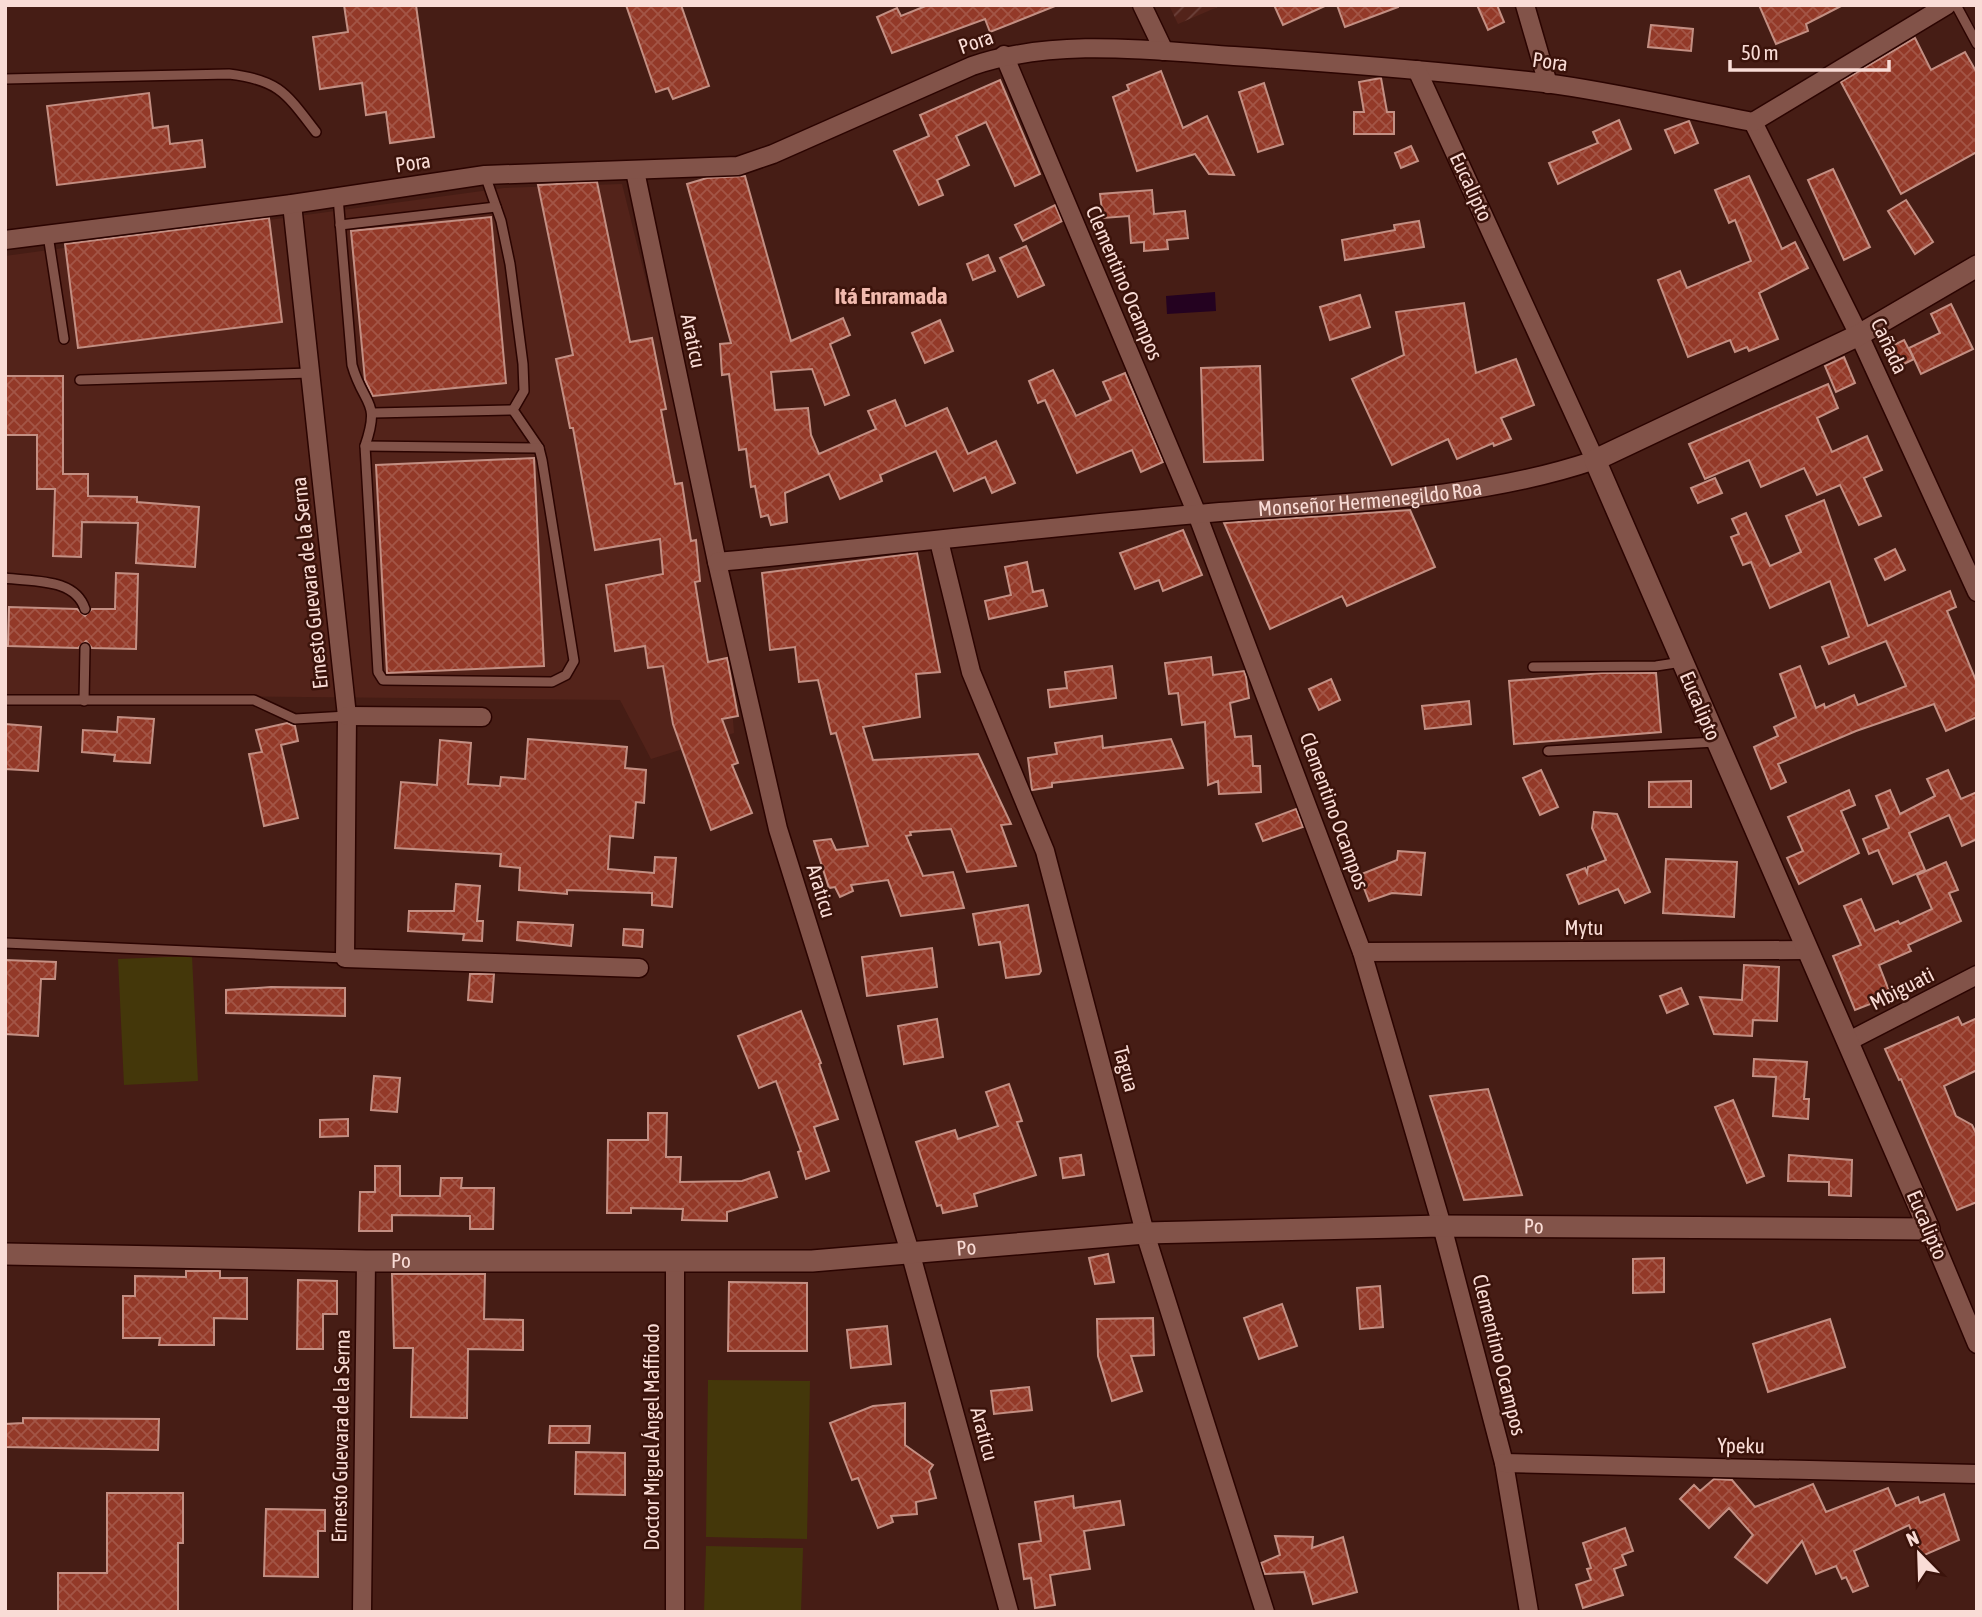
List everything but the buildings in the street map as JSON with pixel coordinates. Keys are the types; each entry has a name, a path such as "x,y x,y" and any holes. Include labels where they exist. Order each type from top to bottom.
{"street":[{"path":"1142,5 1164,51"},
{"path":"1525,5 1548,84"},
{"path":"1753,122 1947,5"},
{"name":"Pora","path":"5,240 292,204 485,175 737,166 773,154 1004,55 1086,50 1164,51 1417,70 1548,84 1753,122"},
{"name":"Clementino Ocampos","path":"1004,55 1197,514 1362,952 1442,1226 1503,1463 1529,1612"},
{"name":"Eucalipto","path":"1417,70 1595,460 1977,1344"},
{"name":"Cañada","path":"1753,122 1859,335 1977,592"},
{"name":"Araticu","path":"635,171 717,562 778,829 911,1255 1009,1612"},
{"name":"Ernesto Guevara de la Serna","path":"292,204 347,716 345,958"},
{"name":"Monseñor Hermenegildo Roa","path":"717,562 1197,514 1401,498 1550,475 1595,460 1859,335 1977,266"},
{"name":"Tagua","path":"939,541 971,672 1045,851 1146,1233 1265,1612"},
{"path":"347,716 482,717"},
{"name":"Mytu","path":"1362,952 1806,950"},
{"path":"345,958 639,968"},
{"name":"Mbiguati","path":"1847,1042 1977,975"},
{"name":"Po","path":"5,1254 366,1261 675,1263 812,1261 911,1255 1146,1233 1442,1226 1929,1228"},
{"name":"Ernesto Guevara de la Serna","path":"362,1612 366,1261"},
{"name":"Doctor Miguel Ángel Maffiodo","path":"675,1263 676,1612"},
{"name":"Ypeku","path":"1503,1463 1977,1474"}],"lane":[{"path":"1956,5 1977,44"},
{"path":"5,79 229,74 260,77 287,94 316,131"},
{"path":"485,175 510,264 523,364 524,391 513,410"},
{"path":"338,197 352,365 357,384 374,420 365,446 375,661 383,680 552,682 566,675 574,661 539,448 513,410"},
{"path":"340,225 496,208"},
{"path":"48,235 64,339"},
{"path":"80,380 310,373"},
{"path":"373,413 513,410"},
{"path":"365,446 539,448"},
{"path":"5,578 71,587 81,596 85,609"},
{"path":"84,701 86,648"},
{"path":"1533,667 1656,666 1682,662"},
{"path":"5,700 254,700 295,719 347,716"},
{"path":"1548,751 1716,742"},
{"path":"5,943 345,958"}],"shaded area":[{"path":"1169,5 1222,5 1178,24"},
{"path":"622,184 724,593 734,733 651,759 620,700 5,694 5,256 504,188"},
{"path":"1215,292 1216,311 1167,314 1166,296"},
{"path":"192,956 198,1081 124,1085 118,959"},
{"path":"708,1380 810,1381 807,1539 706,1537"},
{"path":"706,1546 803,1548 801,1612 704,1612"}],"district":[{"name":"Itá Enramada","path":"891,296"}]}
